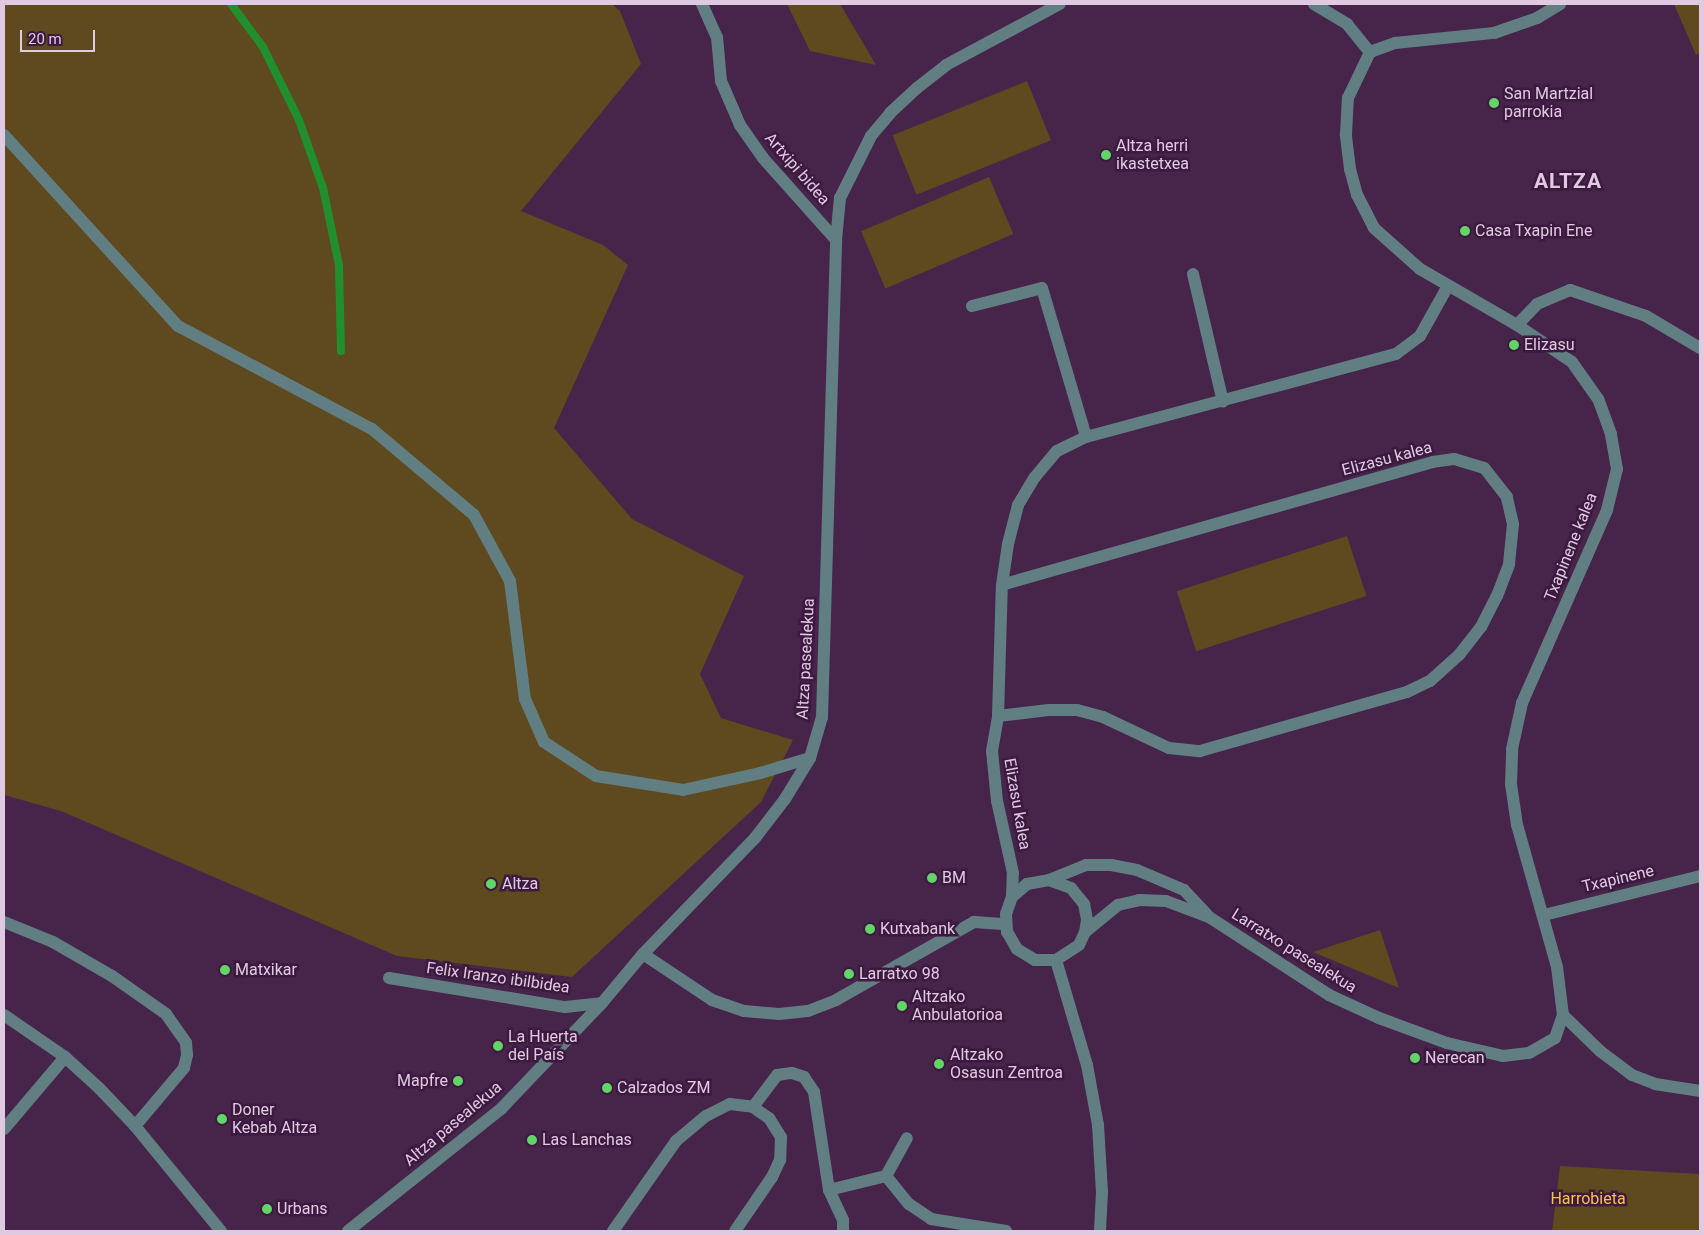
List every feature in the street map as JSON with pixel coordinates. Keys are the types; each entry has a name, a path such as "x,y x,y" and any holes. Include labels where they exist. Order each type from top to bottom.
{"street":[{"name":"Artxipi bidea","path":"702,4 717,37 720,81 740,125 763,158 836,240"},
{"name":"Altza pasealekua","path":"348,1231 501,1109 602,1003 643,954 755,838 785,800 810,758 822,718 836,240 840,198 871,136 890,113 946,65 1060,4"},
{"path":"1314,4 1347,24 1370,52 1395,43 1494,33 1537,18 1560,4"},
{"name":"Txapinene kalea","path":"1370,52 1348,98 1346,134 1350,169 1357,195 1374,228 1420,269 1517,325 1572,362 1598,399 1611,434 1617,469 1607,510 1522,703 1512,749 1512,784 1517,825 1544,915 1557,967 1563,1015"},
{"path":"4,135 178,326 372,429 474,515 510,581 525,699 544,742 596,776 683,790 760,774 810,758"},
{"path":"1193,274 1223,402"},
{"name":"Elizasu kalea","path":"1012,897 1013,873 997,801 992,751 998,716 1002,585 1008,544 1018,504 1035,477 1057,452 1086,437 1223,402 1396,354 1420,336 1448,286"},
{"path":"972,306 1042,288 1086,437"},
{"path":"1517,325 1537,304 1570,290 1646,316 1700,348"},
{"name":"Elizasu kalea","path":"998,716 1050,710 1077,710 1103,717 1169,748 1200,751 1407,692 1430,680 1459,655 1481,627 1497,596 1509,564 1513,524 1507,497 1484,468 1454,459 1433,462 1002,585"},
{"name":"Larratxo pasealekua","path":"1049,880 1086,865 1111,865 1137,870 1184,890 1208,917"},
{"name":"Txapinene","path":"1544,915 1700,876"},
{"path":"1049,880 1071,888 1084,904 1087,920 1085,932 1078,945 1056,960 1035,960 1017,949 1007,932 1006,914 1012,897 1027,884 1049,880"},
{"name":"Larratxo pasealekua","path":"1085,932 1118,905 1139,900 1166,901 1208,917 1329,995 1379,1018 1447,1043 1503,1056 1529,1053 1555,1038 1563,1015"},
{"path":"4,922 53,942 112,976 166,1014 186,1043 187,1055 184,1068 135,1126"},
{"path":"643,954 712,1000 744,1011 779,1014 808,1011 836,1000 974,922 1006,924"},
{"path":"1056,960 1087,1065 1098,1125 1102,1183 1100,1231"},
{"name":"Felix Iranzo ibilbidea","path":"389,978 565,1007 602,1003"},
{"path":"4,1015 65,1057 135,1126 221,1231"},
{"path":"1563,1015 1600,1052 1632,1075 1655,1084 1700,1091"},
{"path":"4,1129 65,1057"},
{"path":"754,1107 777,1076 792,1074 804,1077 814,1092 829,1190 843,1220 843,1231"},
{"path":"613,1231 676,1141 706,1116 730,1104 754,1107 769,1118 781,1137 780,1160 772,1177 734,1231"},
{"path":"829,1190 886,1176 907,1138"},
{"path":"886,1176 909,1204 931,1219 1006,1231"}],"green space":[{"path":"4,4 612,4 620,11 641,64 521,211 603,245 628,265 554,428 632,519 744,576 700,674 721,718 793,740 761,802 572,977 397,956 61,811 4,795"},
{"path":"787,4 840,4 876,65 810,51"},
{"path":"1674,4 1700,4 1700,53 1696,55"},
{"path":"1027,81 1051,140 917,195 893,135"},
{"path":"989,177 1013,234 885,288 861,231"},
{"path":"1347,536 1366,596 1196,651 1177,591"},
{"path":"1380,930 1399,988 1313,952"},
{"name":"Harrobieta","path":"1560,1166 1700,1174 1700,1231 1552,1231"}],"waterway":[{"path":"231,4 263,47 299,120 323,188 339,265 341,351"}],"place":[{"name":"San Martzial parrokia","path":"1494,103"},
{"name":"Altza herri ikastetxea","path":"1106,155"},
{"name":"Casa Txapin Ene","path":"1465,231"},
{"name":"Elizasu","path":"1514,345"},
{"name":"BM","path":"932,878"},
{"name":"Altza","path":"491,884"},
{"name":"Kutxabank","path":"870,929"},
{"name":"Matxikar","path":"225,970"},
{"name":"Larratxo 98","path":"849,974"},
{"name":"Altzako Anbulatorioa","path":"902,1006"},
{"name":"La Huerta del País","path":"498,1046"},
{"name":"Nerecan","path":"1415,1058"},
{"name":"Altzako Osasun Zentroa","path":"939,1064"},
{"name":"Mapfre","path":"458,1081"},
{"name":"Calzados ZM","path":"607,1088"},
{"name":"Doner Kebab Altza","path":"222,1119"},
{"name":"Las Lanchas","path":"532,1140"},
{"name":"Urbans","path":"267,1209"}],"district":[{"name":"ALTZA","path":"1568,181"}]}
